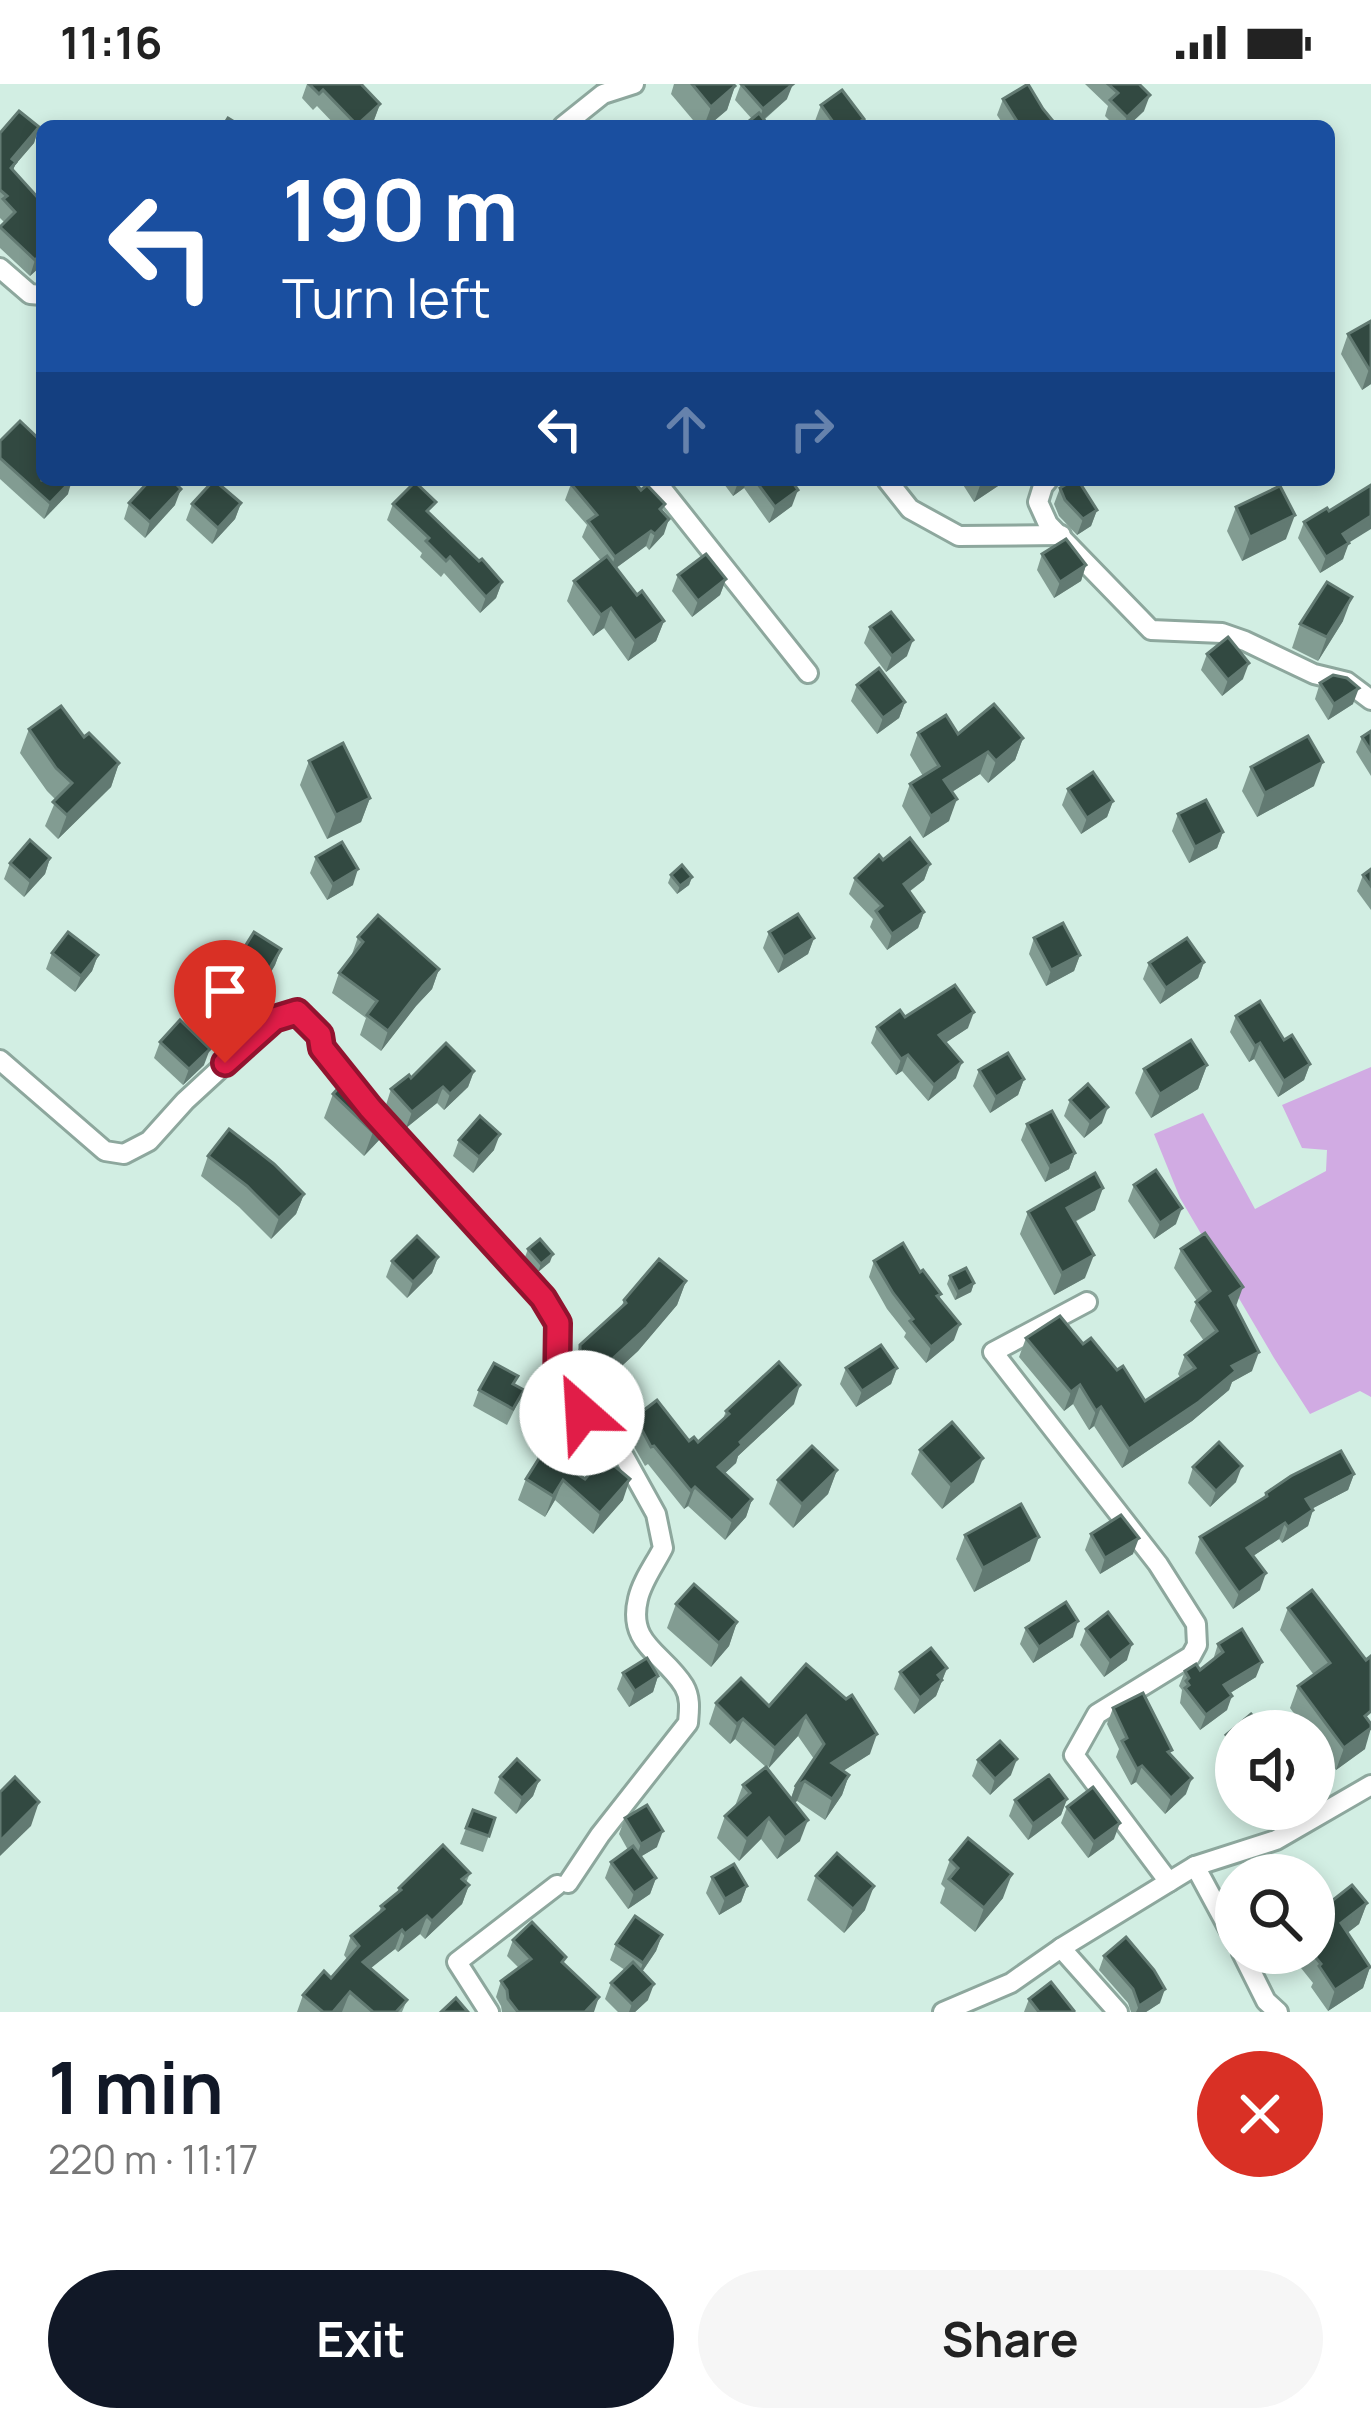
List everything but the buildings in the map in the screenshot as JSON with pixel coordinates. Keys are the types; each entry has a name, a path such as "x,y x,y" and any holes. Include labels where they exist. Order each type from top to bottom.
{"street":[{"path":"571,120 604,94 634,84"},
{"path":"0,268 36,294"},
{"path":"660,486 808,673"},
{"path":"892,486 910,508 959,536 1061,535"},
{"path":"1042,486 1038,502 1048,524 1151,630 1222,633 1314,674 1347,682 1371,700"},
{"path":"0,1060 105,1150 124,1154 149,1141 274,1019 297,1012 320,1035 322,1048 370,1108 543,1298 558,1323 557,1389 610,1431 656,1514 663,1548 638,1595 635,1624 643,1640 685,1687 690,1702 688,1724 563,1884 457,1962 489,2012"},
{"path":"1087,1302 993,1352 1159,1564 1196,1624 1197,1645 1191,1657 1097,1714 1074,1755 1169,1882"},
{"path":"943,2012 1011,1983 1195,1866 1276,1840 1371,1786"},
{"path":"1195,1866 1215,1903"},
{"path":"1061,1948 1118,2012"},
{"path":"1252,1974 1265,2001 1278,2012"}],"shaded area":[{"path":"1371,1067 1371,1397 1360,1391 1310,1414 1180,1198 1154,1134 1203,1113 1255,1209 1326,1171 1327,1150 1302,1148 1282,1105"}],"route":[{"path":"225,1063 274,1019 297,1012 320,1035 322,1048 370,1108 543,1298 558,1323 557,1389 582,1413"}]}
